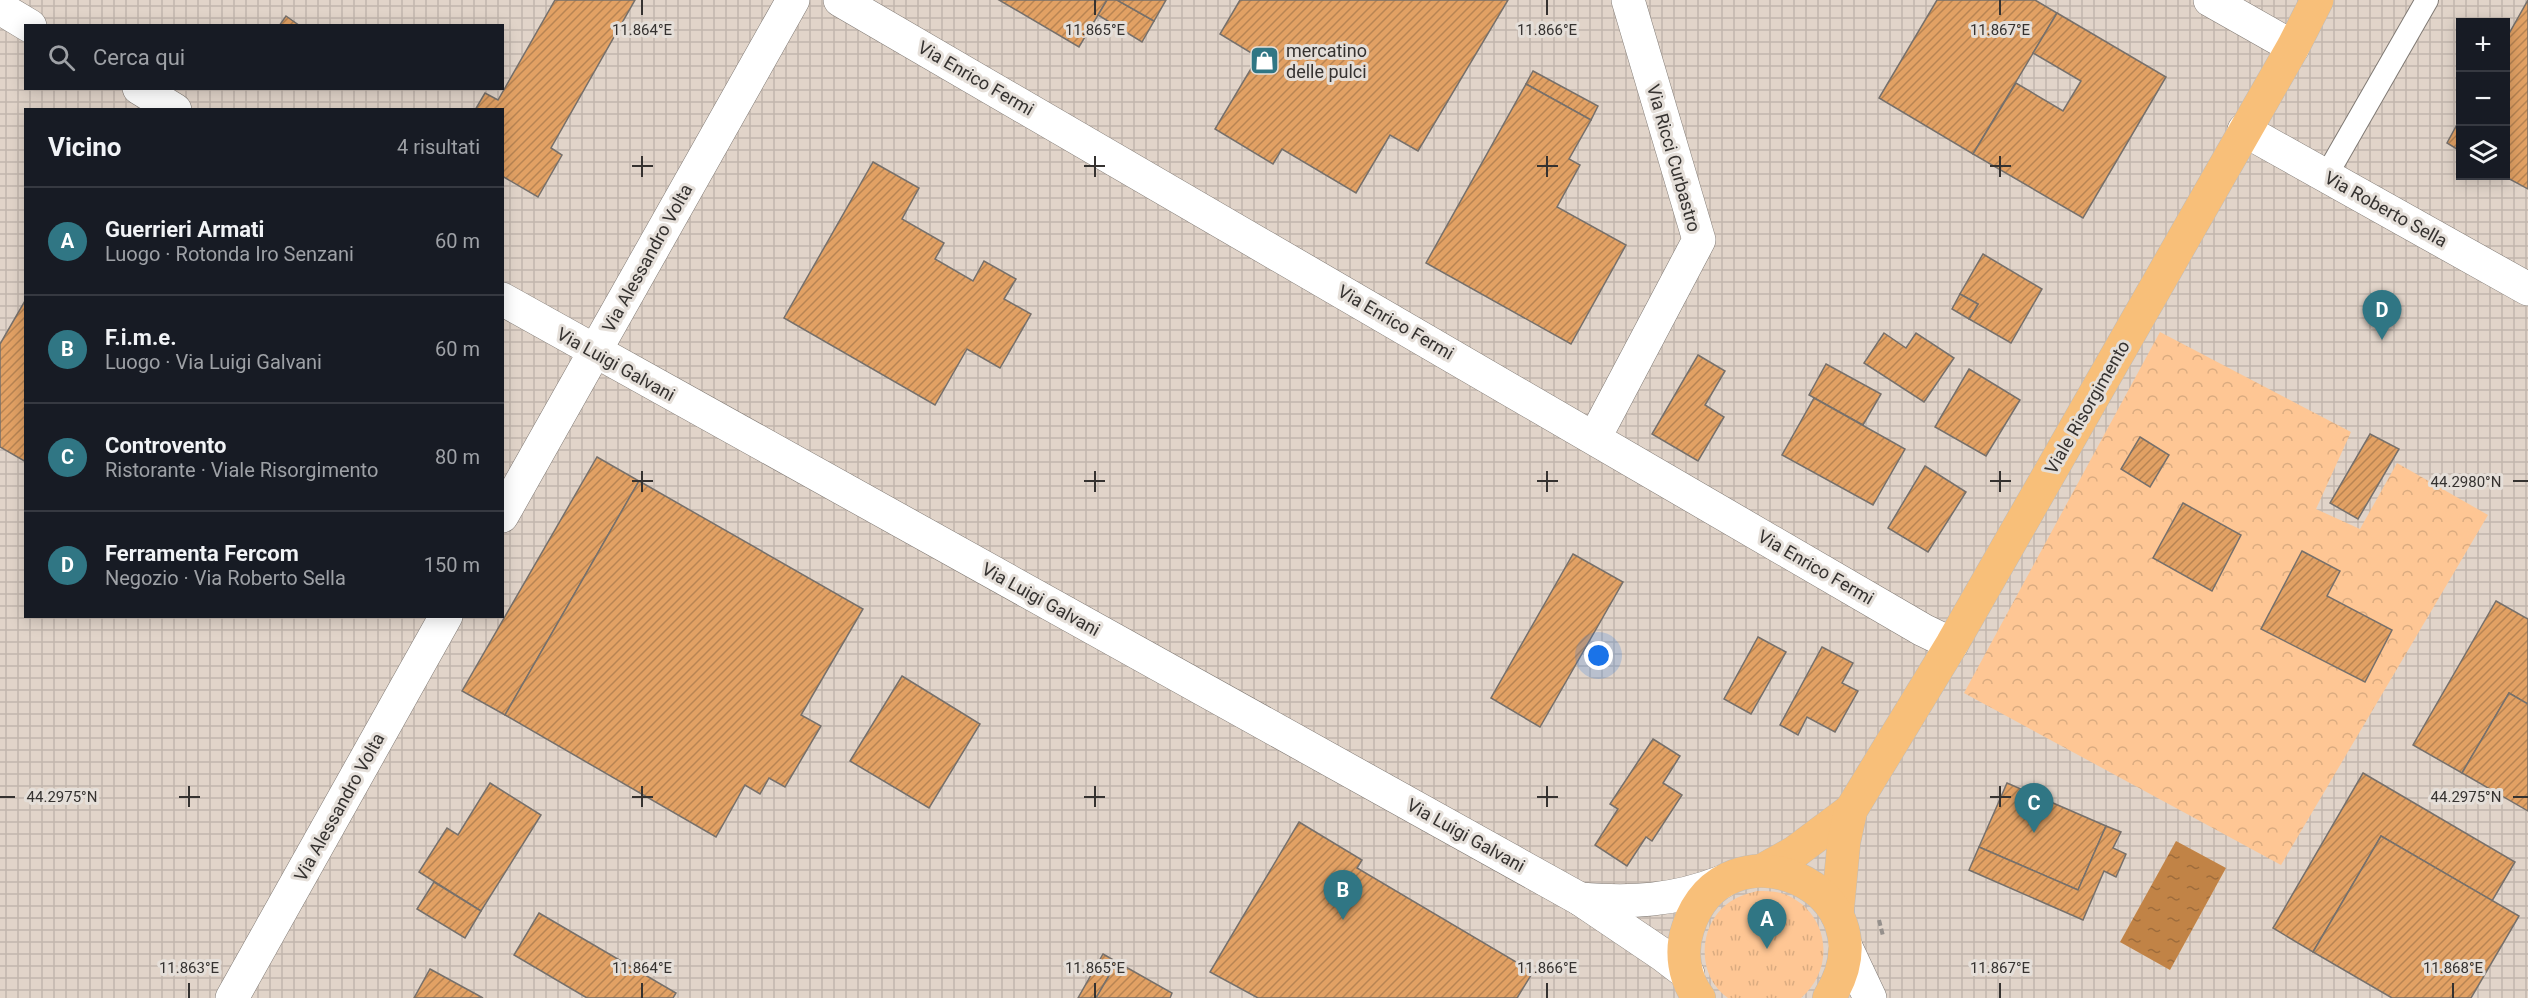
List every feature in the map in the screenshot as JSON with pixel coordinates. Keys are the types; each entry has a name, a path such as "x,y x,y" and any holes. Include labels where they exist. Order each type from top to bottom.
{"main road":[{"name":"Viale Risorgimento","path":"1829,998 1838,984 1844,965 1841,930 1844,841 1851,810 1952,644 2244,130 2294,47 2316,0"},
{"name":"Viale Risorgimento","path":"1762,870 1795,852 1851,810"},
{"path":"1695,991 1684,958 1684,947 1692,915 1705,896 1722,882 1742,874 1762,870 1785,873 1806,882 1824,896 1841,930"}],"street":[{"name":"Via Alessandro Volta","path":"504,512 792,0"},
{"name":"Via Enrico Fermi","path":"840,0 1923,630 1952,644"},
{"name":"Via Ricci Curbastro","path":"1594,437 1699,240 1628,0"},
{"path":"2210,0 2294,47"},
{"path":"0,8 27,24"},
{"path":"142,90 173,108"},
{"name":"Via Roberto Sella","path":"2244,130 2528,289"},
{"name":"Via Luigi Galvani","path":"504,300 1580,899 1663,955 1695,991"},
{"name":"Via Alessandro Volta","path":"232,998 445,618"},
{"name":"Via Luigi Galvani","path":"1580,899 1620,902 1659,900 1695,892 1722,882"},
{"path":"1841,930 1869,998"}],"lane":[{"path":"2326,176 2427,0"}],"path":[{"path":"1878,914 1883,941"}],"shaded area":[{"path":"0,0 2528,0 2528,998 0,998"}],"green space":[{"path":"2160,332 2351,432 2316,509 2360,529 2397,463 2488,515 2281,865 1964,693"},
{"path":"1757,891 1777,892 1789,896 1803,905 1813,916 1820,929 1823,958 1819,973 1812,986 1801,998 1728,998 1711,978 1706,965 1705,952 1710,925 1727,904"}],"water":[{"path":"2176,841 2226,868 2170,970 2120,942"}],"building":[{"path":"555,0 635,0 551,148 562,155 538,197 504,177 504,108 476,108 485,93 498,100"},
{"path":"999,0 1107,0 1079,47"},
{"path":"1107,0 1117,0 1154,21 1142,42 1098,15"},
{"path":"1117,0 1166,0 1154,21"},
{"path":"1240,0 1508,0 1418,151 1390,135 1356,193 1282,149 1273,164 1215,129 1258,57 1220,34"},
{"path":"1937,0 2035,0 2057,13 1973,154 1879,98"},
{"path":"2528,0 2528,189 2510,179 2510,32"},
{"path":"2057,13 2166,77 2083,218 1973,154 2016,83 2063,111 2081,81 2033,53"},
{"path":"286,16 297,24 280,24"},
{"path":"1533,71 1598,106 1591,120 1526,84"},
{"path":"1526,84 1591,120 1569,159 1580,165 1557,207 1626,245 1571,344 1426,263"},
{"path":"2456,126 2456,149 2447,143"},
{"path":"873,162 919,188 902,219 944,243 935,259 973,281 984,261 1016,279 1004,299 1031,314 1000,368 967,349 935,405 784,318"},
{"path":"1983,254 2042,289 2011,343 1969,319 1978,304 1960,294"},
{"path":"1960,294 1978,304 1969,319 1952,309"},
{"path":"24,302 24,461 0,447 0,344"},
{"path":"1884,333 1906,348 1916,333 1954,358 1924,402 1864,363"},
{"path":"1698,355 1725,371 1705,405 1724,417 1698,461 1652,434"},
{"path":"1826,364 1881,394 1863,425 1809,395"},
{"path":"1969,369 2020,400 1986,456 1935,427"},
{"path":"1814,398 1905,449 1873,505 1782,455"},
{"path":"2370,434 2399,449 2358,519 2330,503"},
{"path":"2140,437 2169,455 2150,487 2121,469"},
{"path":"597,457 639,481 505,715 462,691"},
{"path":"1925,466 1966,492 1928,552 1888,528"},
{"path":"639,481 863,609 801,715 821,726 785,787 769,778 760,794 745,785 716,837 505,715"},
{"path":"2183,503 2241,535 2212,591 2153,558"},
{"path":"2302,551 2340,571 2327,596 2392,630 2365,682 2261,629"},
{"path":"1573,554 1623,582 1540,727 1491,698"},
{"path":"2496,601 2528,619 2528,704 2509,693 2462,773 2413,745"},
{"path":"1758,637 1786,652 1751,714 1724,699"},
{"path":"1822,647 1853,663 1842,683 1858,691 1835,732 1807,717 1798,735 1780,725"},
{"path":"902,676 980,724 929,808 850,761"},
{"path":"2509,693 2528,704 2528,811 2462,773"},
{"path":"1653,739 1680,756 1663,783 1682,795 1652,841 1646,837 1627,866 1595,845 1618,809 1610,804"},
{"path":"2363,773 2515,862 2492,901 2381,836 2313,952 2273,928"},
{"path":"490,783 541,815 481,911 419,872 447,828 458,835"},
{"path":"2007,783 2106,826 2078,890 1979,847"},
{"path":"1299,822 1362,860 1357,868 1533,972 1517,998 1258,998 1210,972"},
{"path":"2106,826 2121,832 2113,848 2126,854 2116,877 2104,871 2083,920 1969,870 1979,847 2078,890"},
{"path":"2381,836 2519,916 2471,998 2392,998 2313,952"},
{"path":"434,882 481,911 465,938 417,909"},
{"path":"539,913 676,993 673,998 587,998 514,955"},
{"path":"1103,954 1117,962 1096,998 1078,998"},
{"path":"1117,962 1172,993 1170,998 1096,998"},
{"path":"430,969 483,998 414,998"}],"place":[{"name":"mercatino delle pulci","path":"1265,60"},
{"name":"Ferramenta Fercom","path":"2382,340"},
{"name":"Controvento","path":"2034,833"},
{"name":"F.i.m.e.","path":"1343,920"},
{"name":"Guerrieri Armati","path":"1767,949"}]}
